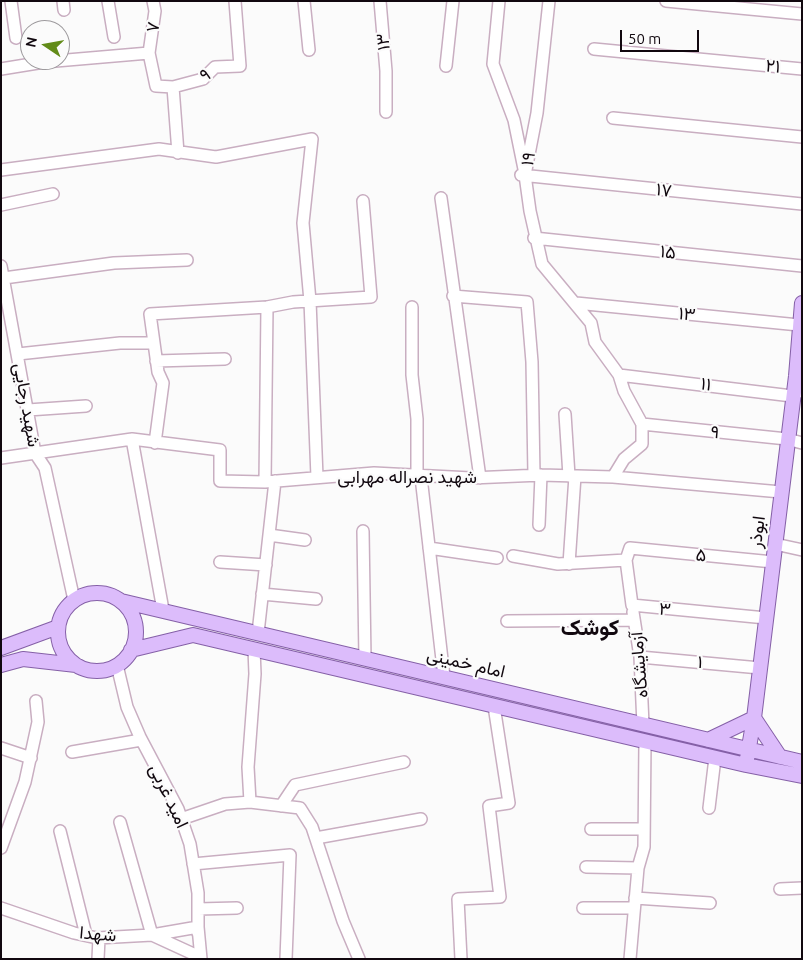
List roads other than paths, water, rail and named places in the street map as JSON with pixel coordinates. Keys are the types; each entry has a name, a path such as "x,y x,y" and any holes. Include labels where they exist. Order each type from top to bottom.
{"main road":[{"name":"ابوذر","path":"746,766 754,718 787,440 797,393 799,325 802,303"},
{"path":"1,665 23,659 76,664 96,671 117,665 131,650 136,629 128,608 121,601 112,596 92,592 74,600 61,617 58,627 62,648 76,664"},
{"name":"امام خمینی","path":"121,601 802,762"},
{"path":"1,648 58,627"},
{"name":"امام خمینی","path":"131,650 193,635 746,766 802,776"},
{"path":"708,740 754,718 780,757"}],"street":[{"path":"10,1 16,38"},
{"path":"108,1 114,37"},
{"name":"۷","path":"149,54 155,11 153,1"},
{"name":"۹","path":"173,87 203,79 215,68 240,66 236,1"},
{"path":"304,1 309,50"},
{"name":"۱۳","path":"380,1 386,71 386,112"},
{"path":"446,66 453,1"},
{"path":"499,1 493,64 514,120 523,175"},
{"name":"۱۹","path":"549,1 537,114 523,175 530,211 542,264 591,323 595,342 619,375 624,391 642,424"},
{"path":"666,1 802,14"},
{"name":"۲۱","path":"594,49 802,69"},
{"path":"1,70 44,62 149,54 156,86 173,87 178,152"},
{"path":"613,118 802,137"},
{"path":"1,170 159,149 216,157 312,139 303,223 310,300 317,477"},
{"name":"۱۷","path":"523,175 802,204"},
{"path":"1,205 53,194"},
{"path":"441,198 480,478"},
{"path":"155,443 163,382 158,372 150,314 268,307 310,300 371,297 363,200"},
{"name":"۱۵","path":"536,238 802,266"},
{"path":"4,278 114,263 187,260"},
{"name":"شهید رجایی","path":"1,266 4,278 7,323 18,354 35,453 45,468 74,600"},
{"path":"454,296 527,302 540,525"},
{"name":"۱۳","path":"576,303 799,325"},
{"path":"258,633 269,535 268,307"},
{"path":"412,307 412,375 419,477 444,677"},
{"path":"18,354 120,343 154,343"},
{"path":"156,361 225,359"},
{"name":"۱۱","path":"619,375 797,393"},
{"path":"28,410 86,406"},
{"path":"564,414 572,476 569,564"},
{"path":"613,477 624,459 642,444 642,424"},
{"name":"۹","path":"642,424 802,443"},
{"path":"132,439 162,610"},
{"name":"شهید نصراله مهرابی","path":"1,458 132,439 220,450 220,481 270,481 374,473 419,477 480,478 538,475 613,477 781,492"},
{"path":"363,531 365,658"},
{"path":"269,535 305,540"},
{"path":"775,544 802,550"},
{"path":"429,548 497,558"},
{"name":"۵","path":"626,560 630,548 773,562"},
{"path":"513,556 558,564 626,560 632,605"},
{"path":"220,562 266,565"},
{"path":"262,594 316,599"},
{"name":"۳","path":"632,605 766,618"},
{"name":"آزمایشگاه","path":"632,605 640,656 643,724"},
{"path":"507,621 634,620"},
{"path":"250,802 248,767 255,674 254,649"},
{"name":"۱","path":"640,656 760,668"},
{"name":"امید غربی","path":"117,665 127,707 181,818 190,844 198,909 201,958"},
{"path":"1,848 18,806 31,758 38,722 36,701"},
{"path":"461,959 458,899 500,897 489,806 509,803 494,706"},
{"path":"72,752 142,740"},
{"path":"630,959 638,868 644,847 645,742"},
{"path":"1,748 31,758"},
{"path":"709,808 715,758"},
{"path":"282,806 295,785 404,762"},
{"path":"181,818 224,804 250,802 300,808 312,827 343,921 359,959"},
{"path":"316,838 421,818"},
{"path":"120,822 152,935 201,958"},
{"path":"591,829 643,829"},
{"path":"60,831 86,936"},
{"path":"193,864 290,855 286,959"},
{"path":"586,867 638,868"},
{"path":"780,889 802,888"},
{"path":"583,908 635,903 710,903"},
{"name":"شهدا","path":"1,908 86,936 99,938 198,930"},
{"path":"198,909 237,908"},
{"path":"98,959 99,938"}],"district":[{"name":"کوشک","path":"590,628"}]}
